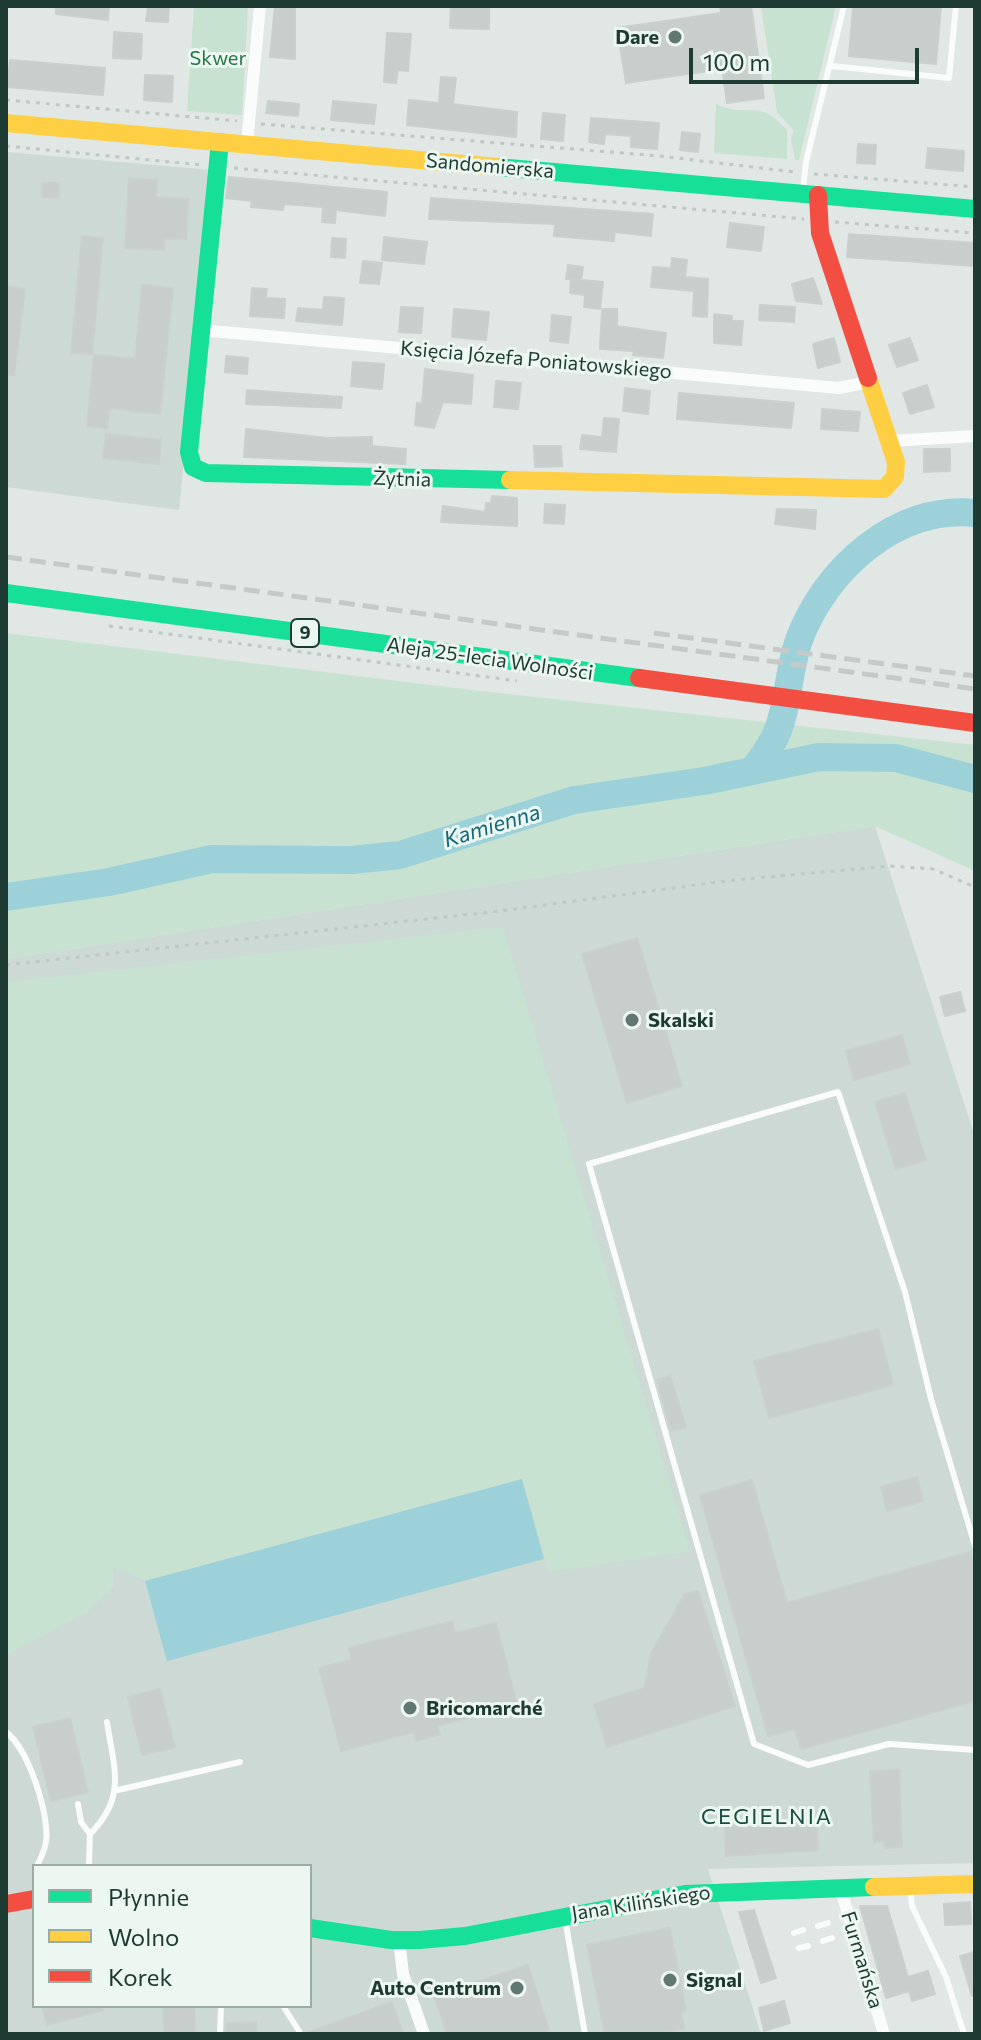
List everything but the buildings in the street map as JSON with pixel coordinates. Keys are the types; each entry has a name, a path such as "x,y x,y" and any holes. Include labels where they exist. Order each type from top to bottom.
{"street":[{"path":"247,144 260,6"},
{"name":"Sandomierska","path":"6,123 975,209"},
{"name":"Żytnia","path":"220,142 189,452 193,467 206,473 872,492 884,489 895,477 896,462 889,441"},
{"path":"811,194 889,441 975,436"},
{"name":"Księcia Józefa Poniatowskiego","path":"201,330 839,388 869,382"},
{"name":"Aleja 25-lecia Wolności","path":"6,593 975,723"},
{"name":"Jana Kilińskiego","path":"312,1928 399,1940 465,1936 685,1894 975,1884"},
{"name":"Furmańska","path":"840,1887 884,2034"},
{"path":"6,1904 32,1899"},
{"path":"399,1940 403,1974 424,2034"}],"lane":[{"path":"811,194 805,174 844,6"},
{"path":"832,66 949,78 956,6"},
{"path":"975,1546 931,1399 905,1292 838,1092 589,1164 754,1744 808,1765 889,1744 975,1750"},
{"path":"90,1834 104,1821 118,1790 107,1722"},
{"path":"6,1732 17,1740 35,1780 47,1841 38,1864"},
{"path":"118,1790 240,1762"},
{"path":"78,1804 81,1822 90,1834 89,1864"},
{"path":"909,1884 912,1906 946,1977 964,2034"},
{"path":"565,1915 585,2034"},
{"path":"818,1926 828,1923"},
{"path":"794,1933 803,1930"},
{"path":"823,1941 832,1938"},
{"path":"799,1948 808,1946"},
{"path":"220,2034 221,2008"},
{"path":"284,2008 301,2034"}],"path":[{"path":"6,100 660,156 805,174 975,187"},
{"path":"6,146 975,233"},
{"path":"100,625 517,681"},
{"path":"6,965 491,912 734,880 890,866 933,869 975,887"}],"shaded area":[{"path":"6,152 212,170 179,510 6,487"},
{"path":"875,826 975,1137 975,1863 708,1869 761,2034 6,2034 6,959"}],"green space":[{"name":"Skwer","path":"194,6 248,6 242,115 187,111"},
{"path":"761,6 836,6 799,160 795,160 791,139 794,131 777,112"},
{"path":"716,104 737,110 760,111 777,120 787,130 787,159 714,153"},
{"path":"6,633 480,691 975,745 975,871 875,826 6,959"},
{"path":"503,927 690,1551 549,1572 522,1479 145,1581 113,1567 114,1587 87,1612 9,1654 6,1652 6,982"}],"water":[{"path":"522,1479 544,1559 167,1661 145,1581"}],"waterway":[{"path":"753,771 780,724 799,640 811,614 846,566 868,546 919,519 946,513 975,513"},
{"name":"Kamienna","path":"6,897 109,882 212,859 352,860 400,855 574,800 704,781 819,757 896,758 975,779"}],"railway":[{"path":"6,557 975,689"},
{"path":"654,633 975,676"}],"traffic: fast":[{"path":"220,142 189,452 193,467 206,473 510,480"},
{"path":"497,167 975,209"},
{"path":"6,593 639,678"},
{"path":"312,1928 391,1940 420,1940 465,1936 685,1894 874,1887"}],"traffic: slow":[{"path":"6,123 497,167"},
{"path":"510,480 884,489 895,477 896,462 868,378"},
{"path":"874,1887 975,1884"}],"traffic: jam":[{"path":"818,195 820,233 868,378"},
{"path":"639,678 975,723"},
{"path":"6,1904 32,1899"}],"place":[{"name":"Dare","path":"675,37"},
{"name":"Skalski","path":"632,1020"},
{"name":"Bricomarché","path":"410,1708"},
{"name":"Signal","path":"670,1980"},
{"name":"Auto Centrum","path":"517,1988"}],"district":[{"name":"CEGIELNIA","path":"767,1817"}]}
